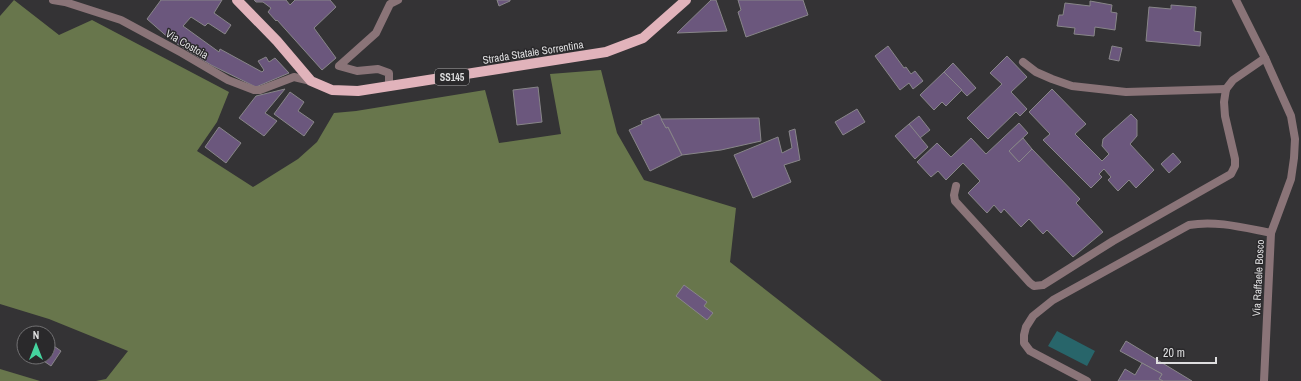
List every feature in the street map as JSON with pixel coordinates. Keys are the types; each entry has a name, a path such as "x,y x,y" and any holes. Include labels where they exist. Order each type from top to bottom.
{"main road":[{"name":"Strada Statale Sorrentina","path":"237,0 277,41 312,81 332,90 358,91 606,52 643,38 686,0"}],"street":[{"name":"Via Costoia","path":"53,0 65,2 121,20 228,80 254,90 260,90 294,77 312,81"},
{"path":"389,87 389,73 378,69 357,71 339,66 376,33 388,2 398,0"},
{"name":"Via Raffaele Bosco","path":"1236,0 1265,58 1291,116 1295,139 1291,179 1271,233 1264,381"},
{"path":"956,186 954,195 955,201 1030,283 1034,286 1043,285 1113,241 1231,174 1235,158 1225,116 1224,102 1226,89 1233,80 1265,58"},
{"path":"1023,62 1036,72 1052,80 1080,87 1126,92 1226,89"},
{"path":"1087,381 1030,351 1024,343 1024,336 1026,327 1033,316 1054,300 1189,225 1222,224 1271,233"}],"green space":[{"path":"14,0 59,35 92,20 229,92 217,122 197,151 253,187 298,159 317,142 334,113 356,111 485,90 499,143 561,134 550,74 601,70 617,133 644,180 736,208 730,262 882,381 96,381 106,379 128,351 49,319 0,304 0,16"},
{"path":"0,369 40,381 0,381"}],"water":[{"path":"1057,331 1095,351 1087,366 1048,346"}],"building":[{"path":"161,0 222,0 214,13 231,25 225,34 208,23 205,26 191,17 183,26 219,52 220,49 262,72 264,70 258,61 266,57 269,62 275,58 289,73 256,87 211,65 171,40 147,19"},
{"path":"254,0 286,0 290,5 295,0 330,0 336,7 314,28 336,58 322,70 268,12 271,8 263,2 256,2"},
{"path":"497,0 510,0 510,1 499,6"},
{"path":"711,0 716,0 727,31 677,33"},
{"path":"738,0 803,0 808,15 746,37 738,12 741,10"},
{"path":"1090,1 1112,5 1111,12 1117,13 1115,30 1095,27 1094,36 1074,34 1075,28 1057,26 1059,15 1063,15 1065,3 1090,6"},
{"path":"1171,5 1196,7 1194,31 1201,32 1200,46 1146,41 1149,7 1171,9"},
{"path":"888,46 904,68 906,67 911,74 915,71 923,81 913,89 909,83 900,90 875,56"},
{"path":"1112,46 1122,48 1119,61 1109,59"},
{"path":"1007,56 1027,77 1011,92 1027,109 1020,116 1016,112 988,139 967,118 1002,84 990,73"},
{"path":"953,63 976,88 967,96 944,72"},
{"path":"944,72 962,90 946,106 942,102 934,110 920,95"},
{"path":"538,87 542,122 517,125 513,90"},
{"path":"285,89 265,113 277,121 264,136 239,118 256,96"},
{"path":"1052,89 1086,124 1075,134 1102,161 1109,154 1102,146 1103,139 1131,114 1137,120 1137,136 1130,144 1154,170 1136,188 1129,180 1118,191 1108,180 1111,177 1104,169 1099,174 1102,177 1091,188 1043,140 1050,134 1029,112"},
{"path":"290,92 304,102 298,111 314,122 304,136 274,114"},
{"path":"857,109 865,122 843,135 835,122"},
{"path":"659,114 666,128 668,127 682,155 650,171 629,130 642,124 641,121"},
{"path":"919,116 930,130 920,138 909,124"},
{"path":"759,118 761,141 721,150 682,155 668,127 666,128 661,119"},
{"path":"1019,123 1028,133 1009,151 1019,162 1032,149 1080,199 1076,203 1103,232 1073,257 1047,230 1043,234 1029,219 1021,227 1004,209 1001,213 994,205 987,213 968,193 980,181 963,163 946,180 938,171 931,177 917,162 937,143 951,157 971,138 986,154"},
{"path":"909,124 928,147 915,159 895,136"},
{"path":"219,127 241,143 226,163 205,147"},
{"path":"795,129 800,160 784,165 791,182 753,198 734,155 778,137 782,153 792,148 789,131"},
{"path":"1023,138 1032,149 1019,162 1009,151"},
{"path":"1173,153 1181,162 1169,173 1161,164"},
{"path":"684,285 707,302 704,306 713,313 707,320 676,296"},
{"path":"1126,341 1192,381 1163,381 1159,379 1162,374 1120,351"},
{"path":"56,348 61,351 56,358"},
{"path":"1142,363 1162,374 1159,379 1163,381 1118,381 1125,369 1135,375"}]}
